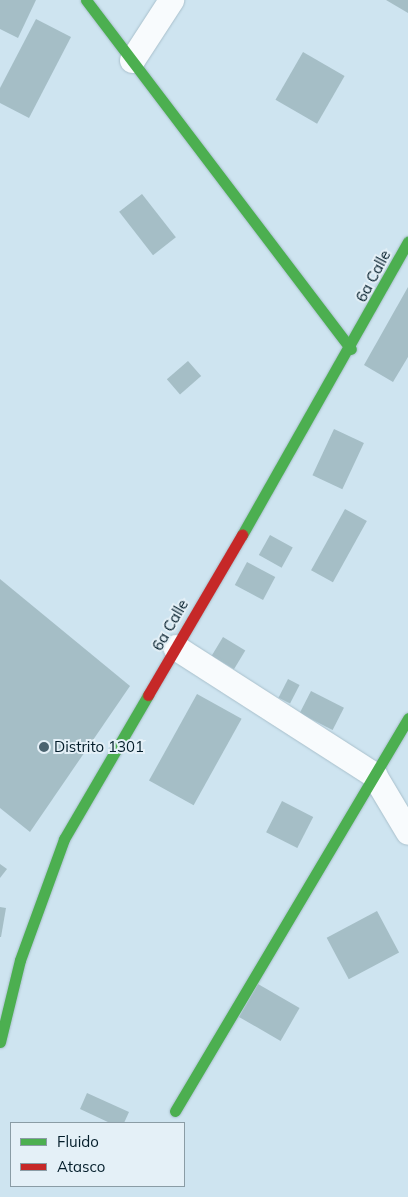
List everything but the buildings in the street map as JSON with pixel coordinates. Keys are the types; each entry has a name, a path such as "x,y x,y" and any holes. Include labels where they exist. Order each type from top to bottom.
{"street":[{"path":"86,0 351,349"},
{"path":"132,60 171,0"},
{"name":"6a Calle","path":"0,1042 20,960 64,839 351,349 408,242"},
{"path":"175,647 374,774 408,832"},
{"path":"175,1111 408,718"}],"traffic: fast":[{"path":"86,0 351,349"},
{"path":"242,535 408,242"},
{"path":"0,1042 20,960 64,839 148,695"},
{"path":"175,1111 408,718"}],"traffic: jam":[{"path":"148,695 242,535"}],"place":[{"name":"Distrito 1301","path":"44,747"}]}
